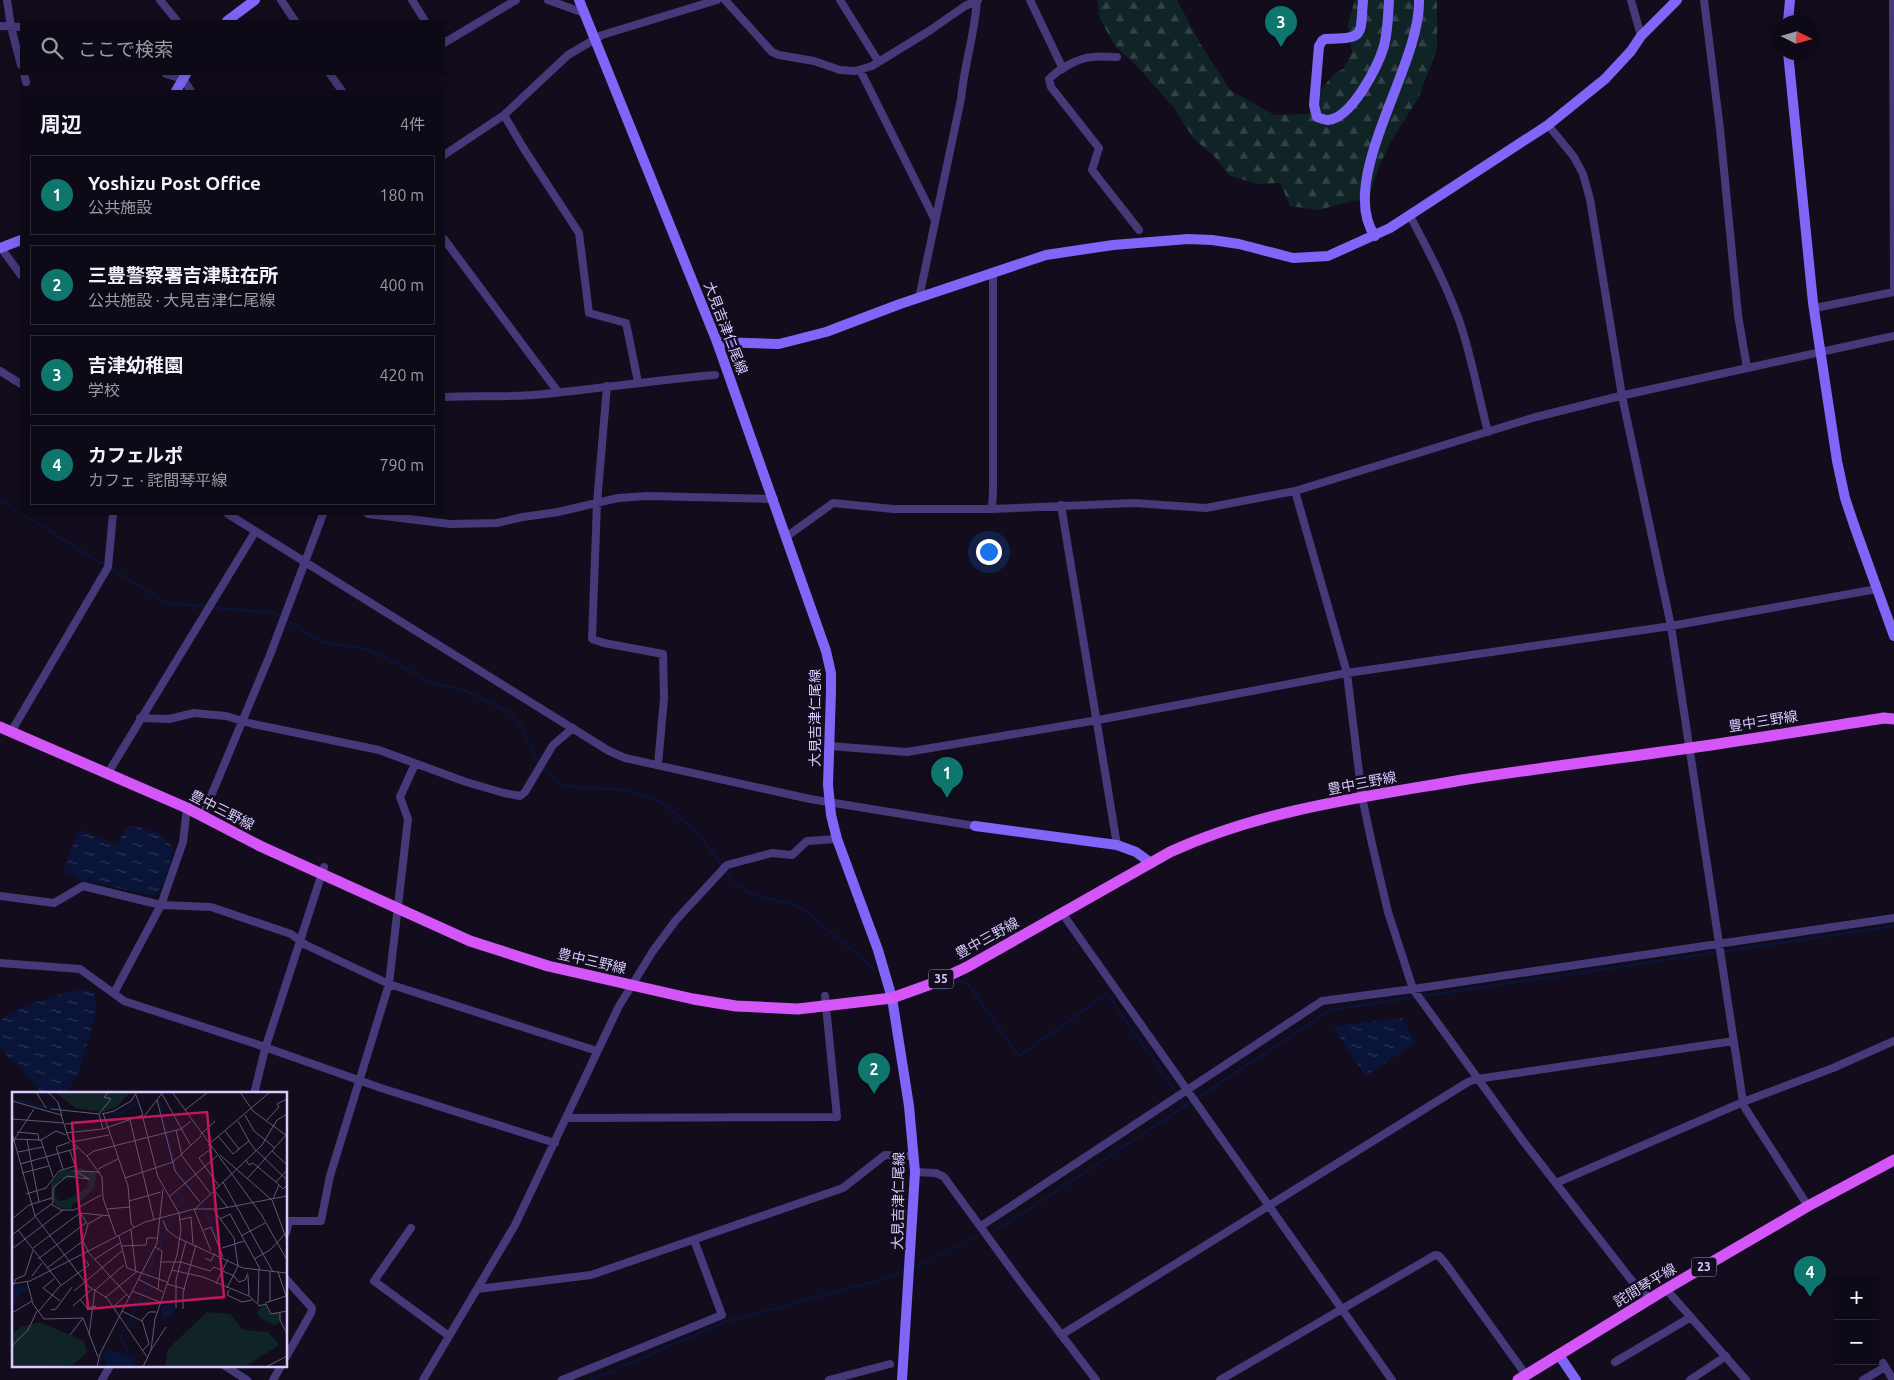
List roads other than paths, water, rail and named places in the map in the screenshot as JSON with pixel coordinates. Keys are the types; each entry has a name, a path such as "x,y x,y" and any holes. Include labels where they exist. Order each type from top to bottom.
{"main road":[{"name":"豊中三野線","path":"5,730 203,815 260,846 323,871 398,909 470,941 548,966 693,999 726,1004 788,1009 826,1001 892,998 931,984 968,967 1151,863 1202,837 1234,826 1362,797 1534,769 1690,748 1884,718 1894,719"},
{"name":"詫間琴平線","path":"1523,1378 1666,1289 1808,1206 1894,1160"}],"street":[{"path":"7,0 11,27 20,61"},
{"path":"160,0 176,20"},
{"path":"228,20 255,0"},
{"path":"281,0 294,20"},
{"path":"412,0 424,20"},
{"path":"445,42 516,0"},
{"path":"548,0 584,13"},
{"name":"大見吉津仁尾線","path":"579,0 717,342 774,499 826,651 831,673 829,802 837,839 878,950 892,998 909,1106 915,1172 902,1380"},
{"path":"445,154 504,115 568,55 602,35 694,3 717,0"},
{"path":"725,0 772,52 779,55 814,60 840,70 860,70 878,61 929,31 964,6 977,0"},
{"path":"840,0 878,61"},
{"path":"920,298 972,39 977,0"},
{"path":"1030,0 1063,69"},
{"path":"1363,0 1360,32 1352,39 1326,39 1319,46 1314,105 1317,117 1327,120 1338,117 1357,100 1367,85 1383,49 1390,0"},
{"path":"1375,236 1368,222 1366,211 1366,177 1376,142 1404,69 1416,22 1419,0"},
{"path":"1631,0 1641,36"},
{"path":"717,342 779,344 826,332 900,304 1046,255 1113,245 1188,239 1212,240 1239,244 1293,258 1328,256 1375,236 1410,216 1548,125 1605,79 1631,51 1641,36 1677,0"},
{"path":"1704,0 1720,129 1738,315 1747,368"},
{"path":"1789,15 1790,0"},
{"path":"1815,308 1894,292 1892,0"},
{"path":"0,26 20,27"},
{"path":"1117,57 1092,57 1056,72 1049,79 1051,87 1099,148 1092,170 1140,230"},
{"path":"1789,60 1815,308 1837,461 1843,489 1894,636"},
{"path":"860,70 935,220"},
{"path":"24,75 26,82"},
{"path":"331,75 341,90"},
{"path":"177,90 184,77"},
{"path":"184,77 190,90"},
{"path":"504,115 579,233 589,313 626,323 638,382"},
{"path":"1548,125 1574,157 1583,174 1590,199 1622,396 1671,626 1743,1102 1808,1206"},
{"path":"1410,216 1438,269 1459,321 1472,361 1488,432"},
{"path":"20,240 0,248 20,274"},
{"path":"445,240 558,392"},
{"path":"992,509 993,272"},
{"path":"786,537 833,503 893,509 992,509 1134,503 1206,508 1295,491 1532,418 1622,396 1894,336"},
{"path":"0,371 20,383"},
{"path":"445,397 504,397 716,375"},
{"path":"606,386 597,503 592,639 663,654 664,698 658,765"},
{"path":"1295,491 1346,673 1362,797 1388,912 1413,989 1522,1141 1632,1281 1651,1298"},
{"path":"376,515 450,524 497,523 618,498 647,496 774,499"},
{"path":"1061,505 1118,845"},
{"path":"5,730 60,646 108,567 113,515"},
{"path":"230,515 609,751 625,758 782,794 975,826 1118,845 1136,852 1151,863"},
{"path":"203,815 243,721 323,515"},
{"path":"108,773 255,532"},
{"path":"829,746 907,752 1098,720 1346,673 1671,626 1877,588"},
{"path":"140,718 169,718 194,713 226,716 379,750 466,782 504,794 520,796 525,792 553,745 573,728"},
{"path":"288,1225 289,1221 321,1221 330,1176 389,984 408,819 400,798 415,764"},
{"path":"114,993 161,906 183,842 187,808"},
{"path":"423,1380 478,1290 514,1225 567,1118 597,1051 631,985 676,920 727,865 772,853 792,855 807,841 837,839"},
{"path":"255,1092 266,1047 323,871"},
{"path":"0,896 54,903 82,886 161,906 211,907 291,934 306,945 389,984 597,1051"},
{"path":"1062,913 1392,1380"},
{"path":"980,1226 1322,1001 1894,918"},
{"path":"0,964 80,969 124,1001 555,1143"},
{"path":"567,1118 838,1117 826,1001"},
{"path":"1060,1335 1468,1082 1734,1041"},
{"path":"1556,1183 1743,1102 1833,1068 1894,1041"},
{"path":"478,1290 591,1275 843,1188 885,1155 914,1156"},
{"path":"915,1172 936,1173 944,1177 1095,1380"},
{"path":"411,1228 374,1281 449,1336"},
{"path":"562,1380 722,1315 694,1240"},
{"path":"1220,1380 1435,1255 1439,1256 1523,1378"},
{"path":"288,1281 312,1308 288,1353"},
{"path":"1666,1289 1726,1356 1742,1379"},
{"path":"1615,1362 1690,1317"},
{"path":"1559,1355 1576,1380"},
{"path":"1691,1376 1726,1356"},
{"path":"829,1380 890,1364"},
{"path":"1863,1380 1884,1365 1894,1380"},
{"path":"102,1380 109,1368"},
{"path":"228,1368 247,1380"},
{"path":"273,1380 280,1368"}],"water":[{"path":"127,826 154,831 174,849 164,883 155,896 80,880 63,870 79,829 117,845"},
{"path":"80,988 94,992 97,1009 89,1038 77,1077 66,1092 41,1092 17,1064 0,1049 0,1023 3,1018 30,1004"},
{"path":"1402,1018 1417,1043 1365,1076 1333,1026"}],"waterway":[{"path":"0,500 20,512"},
{"path":"24,515 106,566"},
{"path":"110,568 167,603 275,613 321,642 366,649 435,684 462,689 506,710 520,724 538,763 554,780 564,785 578,788 619,789 650,798 665,805 696,832 711,850 733,883 750,893 790,904 806,911 874,969"},
{"path":"994,1231 1330,1010 1894,926"},
{"path":"941,991 960,981 968,984 1019,1056 1107,994 1186,1106"},
{"path":"911,1270 978,1236"},
{"path":"619,1368 725,1322 906,1272"},
{"path":"590,1380 612,1371"}],"place":[{"name":"吉津幼稚園","path":"1281,47"},
{"name":"Yoshizu Post Office","path":"947,798"},
{"name":"三豊警察署吉津駐在所","path":"874,1094"},
{"name":"カフェルポ","path":"1810,1297"}]}
